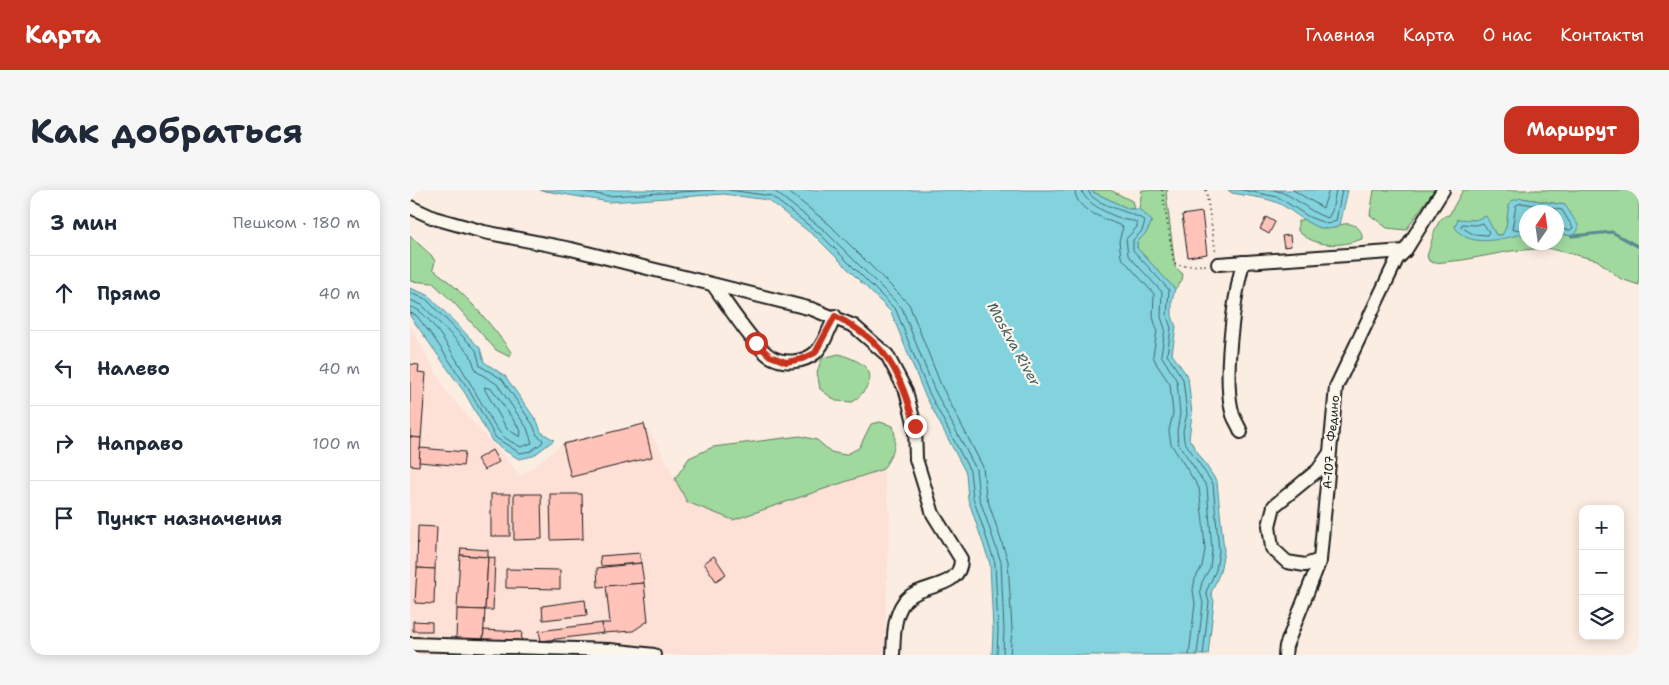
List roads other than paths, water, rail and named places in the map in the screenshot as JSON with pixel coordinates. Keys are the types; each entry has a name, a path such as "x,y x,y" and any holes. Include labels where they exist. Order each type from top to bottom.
{"street":[{"name":"А-107 - Федино","path":"1285,655 1286,646 1320,560 1336,387 1397,259 1405,251 1443,190"},
{"path":"410,207 434,218 484,232 571,249 812,309 835,316 854,326 869,338 887,355 906,391 915,426 916,459 933,514 962,559 961,568 955,577 916,592 904,601 894,627 893,655"},
{"path":"1218,264 1405,251"},
{"path":"1241,432 1233,414 1229,386 1234,305 1243,262"},
{"path":"713,285 756,343 770,356 786,362 802,359 815,353 835,316"},
{"path":"1320,560 1305,565 1287,562 1272,548 1269,526 1274,506 1318,470 1330,452"},
{"path":"410,644 610,650 654,655"}],"water":[{"name":"Moskva River","path":"540,190 1089,190 1129,209 1139,209 1152,221 1146,233 1137,242 1137,248 1175,289 1172,301 1172,316 1176,327 1172,354 1188,377 1192,414 1189,439 1217,482 1224,551 1220,572 1211,593 1214,601 1208,655 992,655 993,630 990,564 968,499 966,473 924,393 891,312 817,238 768,200 724,194 609,202"},
{"path":"1228,190 1348,190 1340,225 1324,229 1308,222 1278,203 1232,193"},
{"path":"1521,198 1565,205 1578,225 1578,231 1572,236 1564,234 1564,205 1519,205 1519,234 1498,239 1488,241 1469,238 1461,234 1455,227 1458,219 1475,220 1486,216 1496,235 1502,235 1506,227 1511,201"},
{"path":"410,288 428,295 480,348 484,362 505,376 538,423 541,432 554,440 533,456 519,459 492,441 465,393 410,316"}],"waterway":[{"path":"1572,236 1612,232 1639,247"}]}
